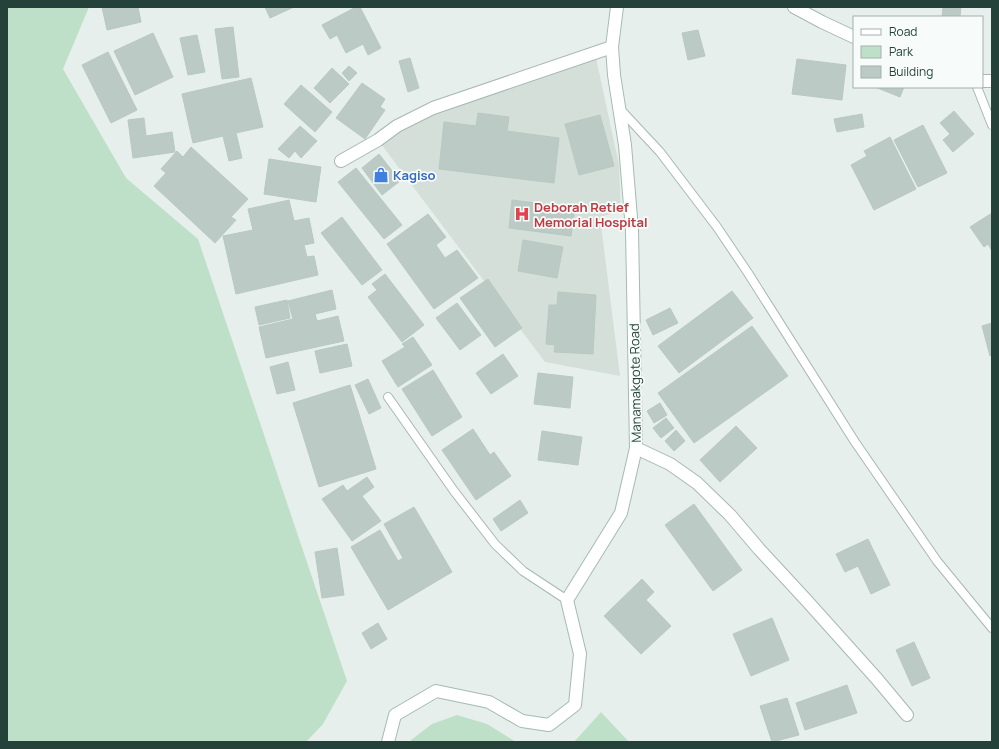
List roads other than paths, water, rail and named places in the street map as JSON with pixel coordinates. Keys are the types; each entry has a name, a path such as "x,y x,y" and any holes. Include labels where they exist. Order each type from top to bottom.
{"street":[{"name":"Manamakgote Road","path":"567,600 621,513 636,448 632,230 625,145 612,47 617,7"},
{"path":"794,7 853,37"},
{"path":"341,161 378,140 397,126 433,108 612,47"},
{"path":"636,448 676,468 697,483 719,504 835,632 907,715"},
{"path":"388,742 395,715 436,691 489,702 522,721 549,725 575,705 580,654 567,600"}],"lane":[{"path":"977,88 992,125"},
{"path":"619,108 660,152 717,227 753,280 854,442 937,561 992,628"},
{"path":"388,397 454,491 495,544 523,571 567,600"}],"place":[{"name":"Kagiso","path":"381,175"},
{"name":"Deborah Retief Memorial Hospital","path":"522,214"}]}
